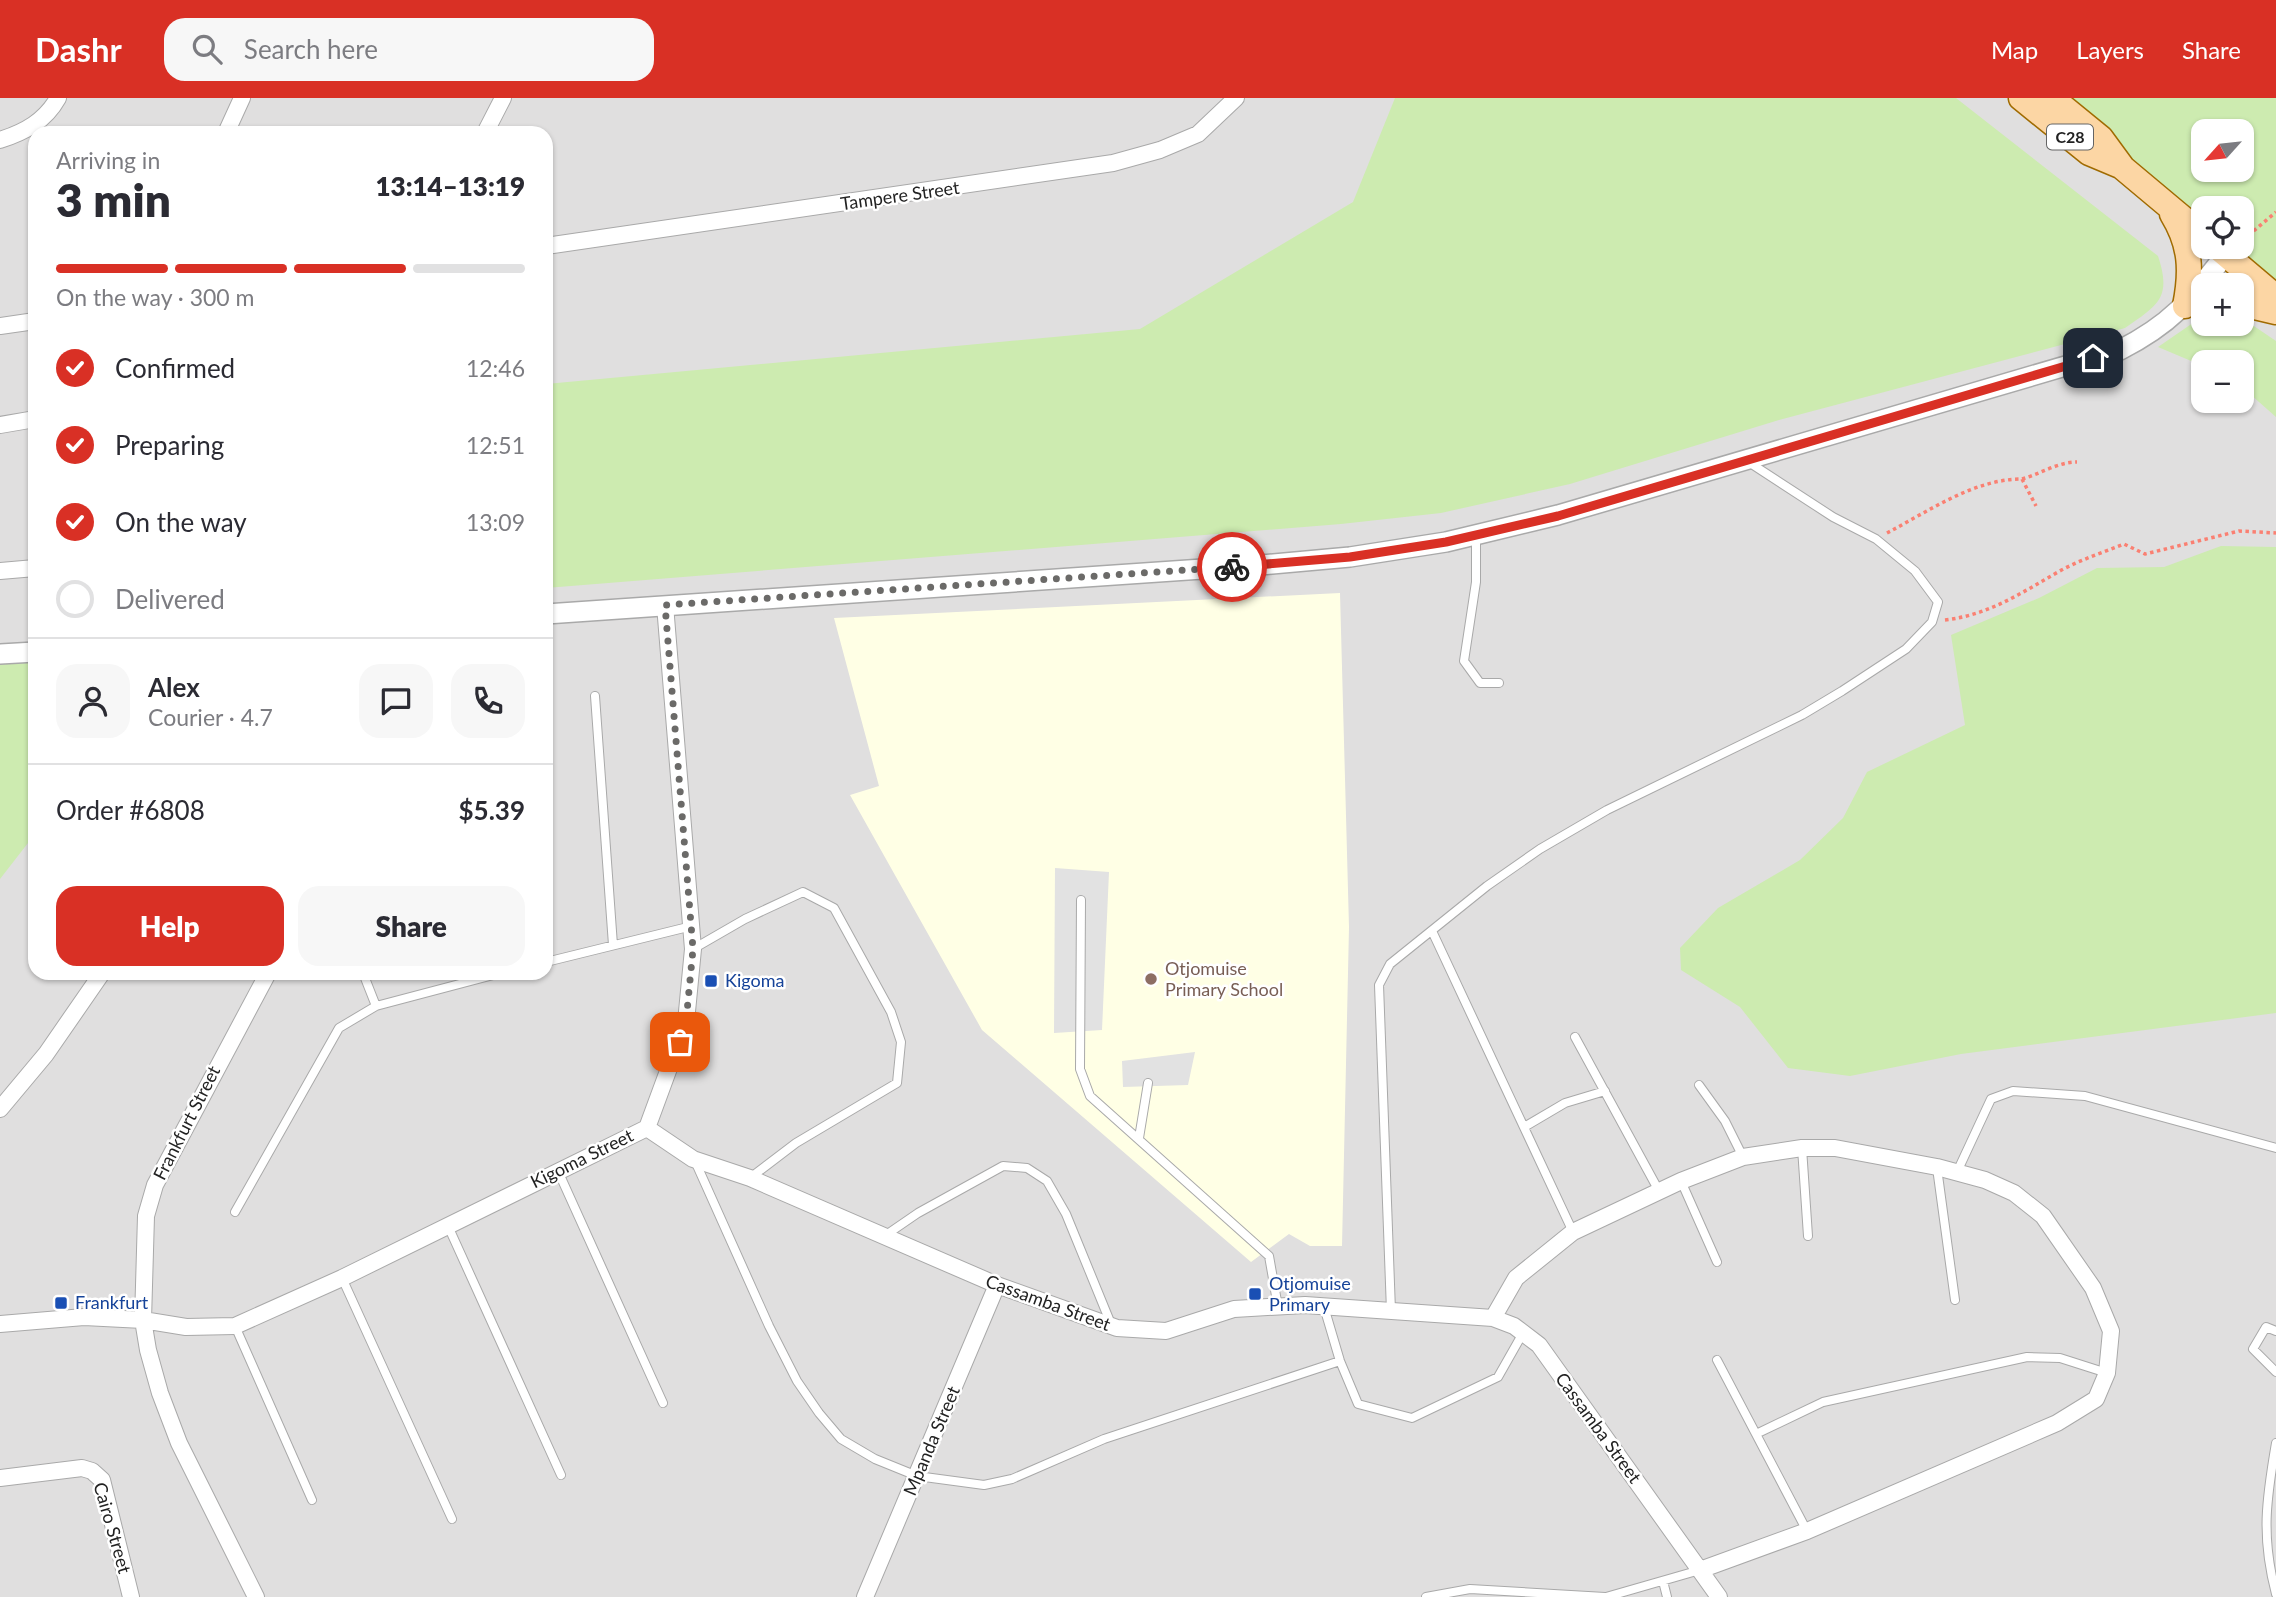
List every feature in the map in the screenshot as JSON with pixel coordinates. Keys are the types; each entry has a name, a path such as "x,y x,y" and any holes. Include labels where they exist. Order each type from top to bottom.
{"main road":[{"name":"C28","path":"2021,98 2090,153 2123,168 2191,225"},
{"name":"C28","path":"2052,98 2101,138 2123,168"},
{"path":"2164,201 2181,229 2192,273"},
{"path":"2240,259 2276,297"},
{"path":"2254,307 2276,312"}],"street":[{"path":"33,126 51,110 58,98"},
{"path":"229,126 242,98"},
{"path":"489,126 503,98"},
{"name":"Tampere Street","path":"553,245 1113,163 1160,150 1198,134 1236,98"},
{"path":"0,140 28,130"},
{"path":"553,613 1261,565 1350,557 1476,535 1558,516 2120,350 2154,332 2191,305"},
{"path":"0,326 28,322"},
{"path":"0,425 28,420"},
{"path":"0,571 28,569"},
{"name":"Kigoma Street","path":"0,1324 84,1317 143,1320 186,1326 235,1326 342,1278 647,1128 686,1022 693,949 665,605"},
{"path":"0,654 28,652"},
{"path":"0,1109 46,1054 97,980"},
{"name":"Frankfurt Street","path":"256,1597 179,1443 160,1393 143,1320 146,1216 155,1185 264,980"},
{"name":"Cassamba Street","path":"647,1128 693,1158 750,1178 997,1285 1112,1326 1166,1331 1234,1309 1278,1307 1324,1307 1493,1318 1523,1333 1539,1345 1719,1597"},
{"path":"1493,1318 1516,1278 1573,1232 1681,1181 1743,1157 1802,1148 1835,1148 1937,1167 2014,1193 2043,1216 2093,1288 2110,1331 2107,1373 2096,1399 2057,1423 1807,1531 1700,1570"},
{"name":"Mpanda Street","path":"864,1597 997,1285"},
{"name":"Cairo Street","path":"0,1478 82,1468 92,1471 102,1479 131,1597"}],"lane":[{"path":"1391,1311 1379,985 1390,964 1487,886 1540,849 1607,810 1802,715 1906,649 1932,622 1938,603 1915,571 1877,539 1833,517 1744,460"},
{"path":"1476,535 1476,582 1464,661 1480,683 1499,683"},
{"path":"595,696 613,945"},
{"path":"693,949 746,919 803,892 834,908 891,1012 901,1042 897,1083 796,1143 750,1178"},
{"path":"1081,900 1080,1069 1090,1096 1269,1256 1278,1307"},
{"path":"553,960 692,926"},
{"path":"1432,931 1526,1126 1573,1232"},
{"path":"366,980 376,1006"},
{"path":"235,1212 339,1028 376,1006 467,980"},
{"path":"1575,1037 1660,1191"},
{"path":"1139,1138 1148,1083"},
{"path":"1699,1085 1725,1121 1743,1157"},
{"path":"1526,1126 1565,1103 1605,1091"},
{"path":"1957,1172 1991,1100 2013,1091 2085,1097 2276,1147"},
{"path":"1802,1148 1808,1236"},
{"path":"693,1158 769,1326 797,1381 819,1413 841,1439 876,1459 917,1476 984,1485 1012,1479 1104,1439 1340,1361"},
{"path":"883,1237 918,1213 1003,1166 1027,1168 1047,1181 1066,1214 1112,1326"},
{"path":"1937,1167 1955,1300"},
{"path":"558,1171 663,1403"},
{"path":"1681,1181 1717,1262"},
{"path":"448,1226 561,1475"},
{"path":"342,1278 452,1519"},
{"path":"1324,1307 1340,1361 1358,1404 1412,1418 1498,1377 1523,1333"},
{"path":"235,1326 312,1500"},
{"path":"2276,1331 2266,1327 2253,1349 2276,1372"},
{"path":"1756,1434 1824,1402 2027,1357 2060,1359 2107,1373"},
{"path":"1717,1360 1807,1531"},
{"path":"2276,1443 2264,1520 2265,1544 2276,1594"},
{"path":"1426,1597 1470,1589 1606,1597 1700,1570"},
{"path":"1663,1581 1667,1597"}],"path":[{"path":"2254,228 2276,212"},
{"path":"1877,539 1973,488 2006,479 2022,479 2042,474 2066,462 2077,462"},
{"path":"2022,479 2036,506"},
{"path":"1932,622 1964,618 2011,601 2061,570 2124,544 2145,554 2239,531 2276,533"}],"shaded area":[{"path":"0,98 2034,98 2191,236 2191,259 2231,259 2248,273 2191,273 2191,336 2254,336 2254,278 2276,297 2276,1597 0,1597"},
{"name":"Otjomuise Primary School","path":"1340,593 1349,927 1342,1246 1310,1246 1289,1234 1251,1262 982,1030 850,795 879,786 834,618"},
{"path":"1055,868 1109,872 1102,1030 1054,1033"},
{"path":"1195,1052 1188,1085 1123,1087 1122,1061"}],"green space":[{"path":"1395,98 1956,98 2158,256 2163,282 2159,299 2154,306 2125,328 1779,420 1570,484 1441,513 1341,524 553,587 553,383 1140,329 1353,202"},
{"path":"2033,98 2276,98 2276,297 2254,278 2254,273 2248,273 2231,259 2254,259 2254,196 2191,196 2191,225"},
{"path":"2191,324 2191,336 2254,336 2254,326 2276,341 2276,417 2254,398 2254,350 2191,350 2191,361 2158,347"},
{"path":"2221,546 2276,547 2276,1013 1961,1054 1850,1076 1788,1068 1740,1007 1681,970 1680,948 1718,908 1800,860 1843,818 1867,772 1965,725 1951,635 2039,598 2097,568 2164,567"},
{"path":"28,652 28,843 0,879 0,654"}],"way so far":[{"path":"680,1042 691,987 693,949 665,605 1232,567"}],"place":[{"name":"Otjomuise Primary School","path":"1151,979"},
{"name":"Kigoma","path":"711,981"},
{"name":"Otjomuise Primary","path":"1255,1294"},
{"name":"Frankfurt","path":"61,1303"}],"route":[{"path":"1232,567 1350,557 1446,542 1558,516 2093,358"}]}
